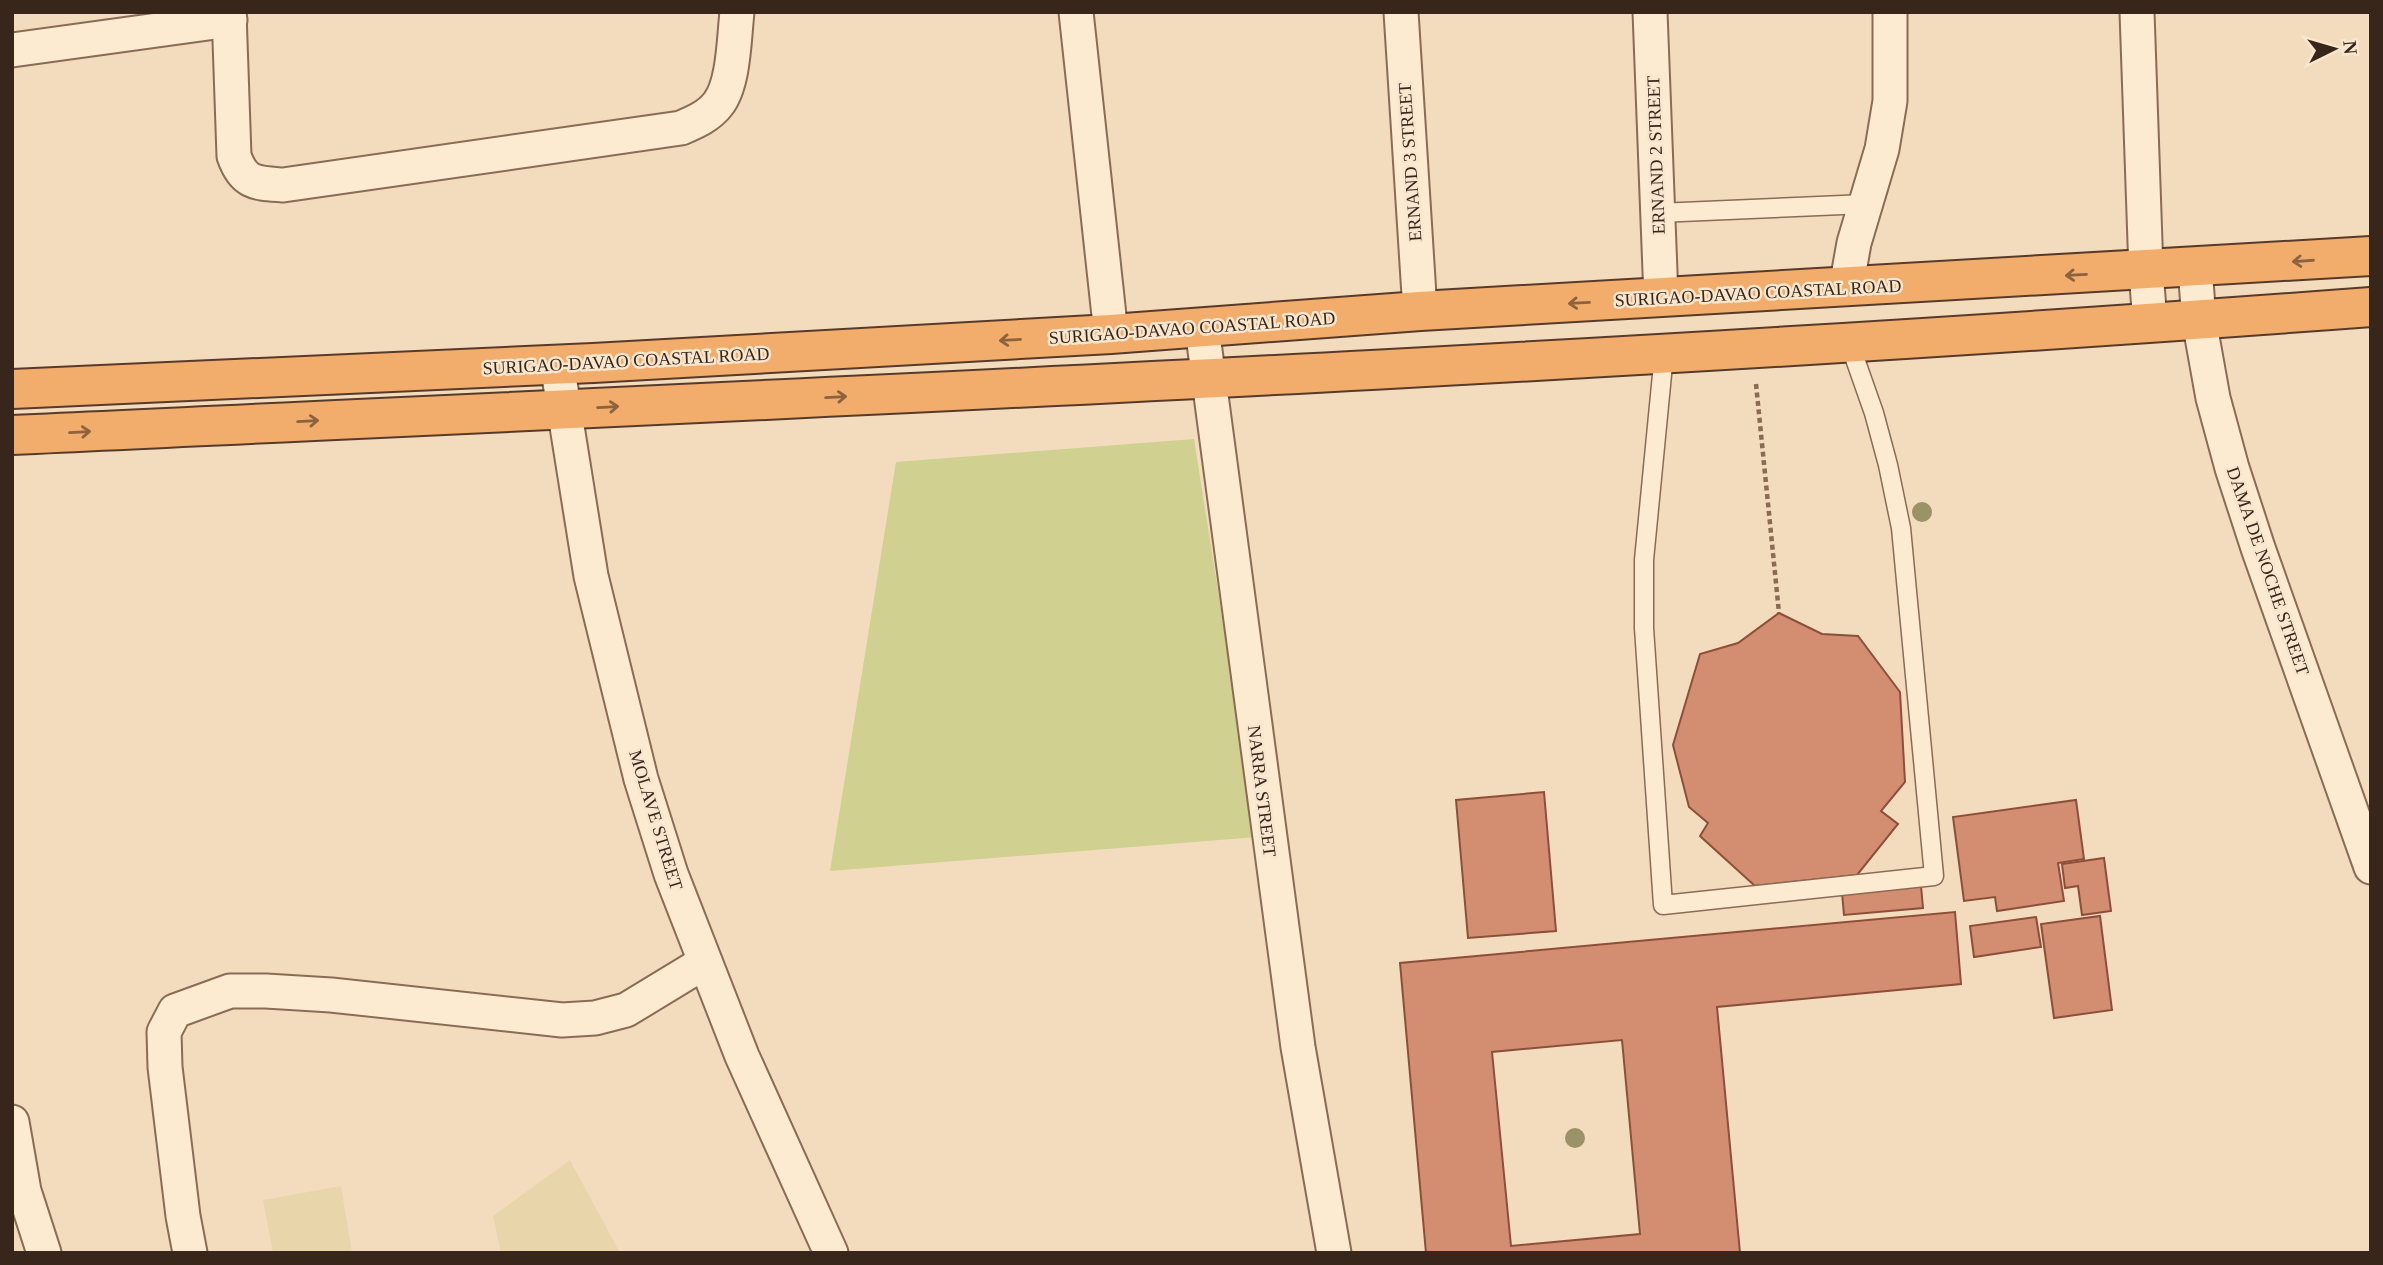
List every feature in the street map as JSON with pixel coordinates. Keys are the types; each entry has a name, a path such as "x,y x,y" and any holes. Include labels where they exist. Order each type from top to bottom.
{"highway":[{"name":"SURIGAO-DAVAO COASTAL ROAD","path":"12,389 558,364 1111,334 1420,312 2371,256"},
{"path":"1846,288 1849,342"},
{"path":"1661,298 1664,354"},
{"path":"12,435 1101,385 1208,377 1664,354 2371,307"}],"street":[{"path":"12,50 229,16 234,156 243,175 252,181 283,185 681,128 703,118 719,103 728,81 737,12"},
{"path":"1076,12 1111,334"},
{"name":"ERNAND 3 STREET","path":"1401,12 1420,312"},
{"name":"ERNAND 2 STREET","path":"1650,12 1661,298"},
{"path":"1846,288 1854,243 1882,149 1890,101 1890,12"},
{"path":"2137,12 2150,323"},
{"name":"DAMA DE NOCHE STREET","path":"2195,268 2199,320 2213,398 2232,468 2371,867"},
{"name":"NARRA STREET","path":"1202,328 1296,1034 1334,1253"},
{"name":"MOLAVE STREET","path":"558,364 591,576 638,766 671,874 742,1056 831,1253"},
{"path":"191,1253 183,1216 165,1067 164,1032 175,1011 230,991 266,991 331,995 562,1020 595,1018 626,1010 705,962"},
{"path":"12,1122 24,1191 44,1253"}],"lane":[{"path":"1658,213 1866,204"},
{"path":"1664,354 1644,560 1644,628 1663,905 1934,876 1901,528 1874,413 1849,342"}],"path":[{"path":"1753,348 1779,613"}],"shaded area":[{"path":"570,1160 620,1253 501,1253 493,1216"},
{"path":"341,1186 352,1253 273,1253 263,1200"}],"green space":[{"path":"1194,439 1257,837 830,871 896,462"}],"building":[{"path":"1779,613 1822,634 1858,636 1900,692 1905,782 1881,811 1898,824 1857,875 1755,886 1700,836 1708,823 1689,807 1673,745 1700,654 1738,643"},
{"path":"1544,792 1556,931 1468,938 1456,800"},
{"path":"2076,800 2084,859 2058,863 2064,901 1997,911 1995,897 1964,901 1953,817"},
{"path":"2104,858 2111,911 2082,915 2078,886 2065,888 2062,864"},
{"path":"1921,886 1923,908 1844,915 1842,893"},
{"path":"1955,912 1961,984 1717,1007 1740,1253 1426,1253 1400,963","holes":["1622,1040 1640,1234 1511,1246 1492,1052"]},
{"path":"2100,916 2112,1010 2054,1018 2041,924"},
{"path":"2036,917 2041,947 1974,957 1970,926"}]}
